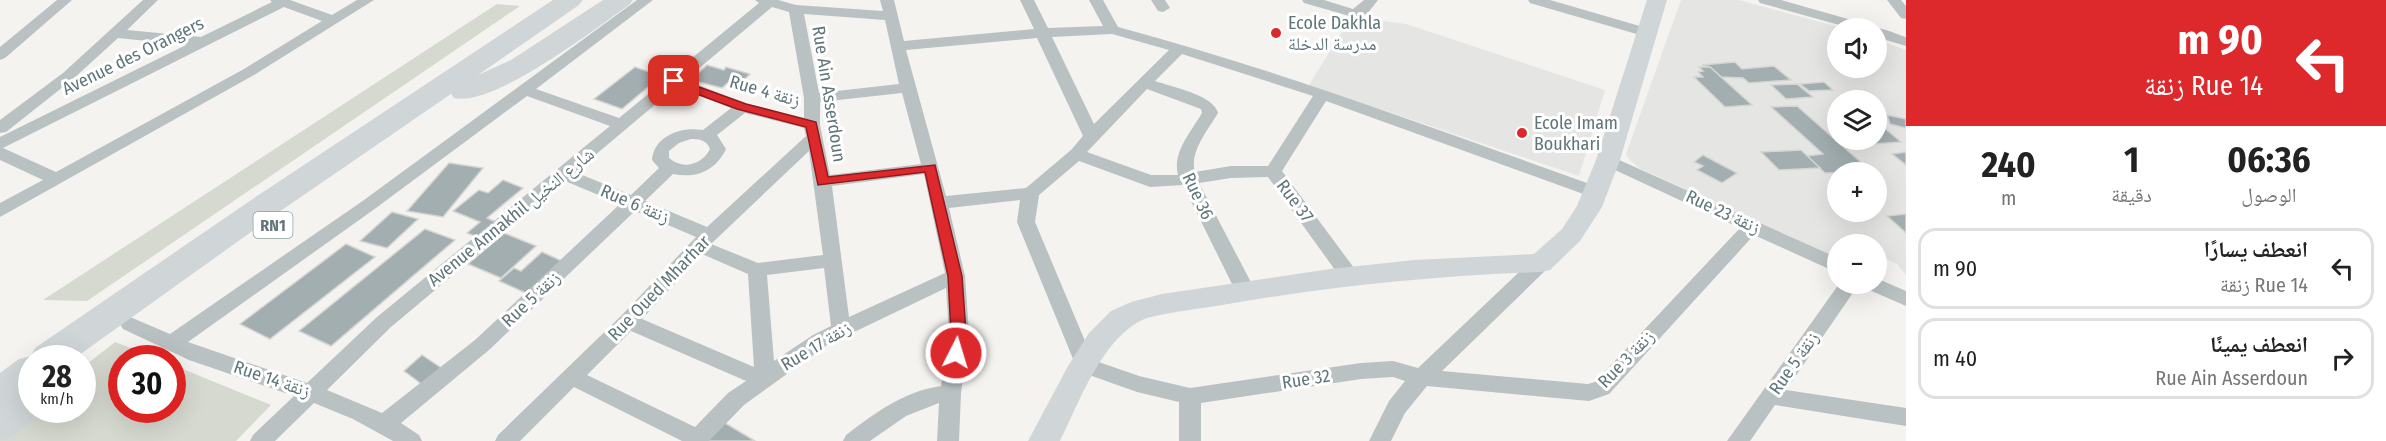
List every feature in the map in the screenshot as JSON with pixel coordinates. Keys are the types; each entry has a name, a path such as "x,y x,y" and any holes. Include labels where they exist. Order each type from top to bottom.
{"highway":[{"path":"429,94 464,60 552,0"},
{"name":"RN1","path":"67,345 429,94 570,0"},
{"name":"RN1","path":"96,350 594,0"},
{"path":"464,92 521,66 620,0"},
{"path":"0,394 18,380"},
{"path":"0,424 18,410"}],"street":[{"path":"0,55 65,0"},
{"path":"0,128 68,76 150,0"},
{"path":"0,210 239,77 367,0"},
{"path":"173,342 370,204 646,0"},
{"path":"1027,0 1091,136"},
{"path":"1096,0 1112,30"},
{"path":"1309,0 1347,12 1366,5"},
{"path":"1535,0 1645,32"},
{"path":"1380,441 1397,407 1421,377 1571,235 1589,207 1608,160 1645,32 1657,0"},
{"path":"1765,0 1828,18"},
{"path":"1822,0 1831,18"},
{"path":"1894,0 1906,15"},
{"path":"280,1 333,20"},
{"name":"Avenue des Orangers","path":"0,144 204,42 280,1"},
{"path":"765,1 796,9 888,8 931,168 955,276 959,333 950,393 948,441"},
{"name":"Avenue Annakhil شارع النخيل","path":"261,441 384,322 674,81 765,1"},
{"name":"Rue Ain Asserdoun","path":"796,9 812,98 813,131 823,182 841,329"},
{"path":"899,46 1042,33 1112,30 1179,48 1322,94 1595,192"},
{"path":"116,33 204,42"},
{"path":"1887,36 1906,42"},
{"path":"1179,48 1091,136 1077,154 1031,193 1025,214 1026,222 1085,365 1137,384 1190,396 1190,441"},
{"name":"Rue 4 زنقة","path":"674,81 813,131"},
{"name":"Rue 36","path":"1146,83 1208,105 1210,113 1188,150 1184,164 1188,179 1245,290"},
{"path":"812,98 908,88"},
{"path":"523,89 621,124"},
{"name":"Rue 37","path":"1322,94 1273,171 1350,276"},
{"path":"706,136 742,107"},
{"name":"Rue Oued Mharhar","path":"506,441 628,321 704,240 813,131"},
{"path":"690,134 706,136 717,144 718,149 712,160 705,165 687,170 670,168 660,160 659,154 666,143 690,134"},
{"path":"0,153 56,179"},
{"path":"1077,154 1150,181 1169,182 1231,172 1273,171"},
{"name":"Rue 23 زنقة","path":"1608,160 1827,261"},
{"name":"Rue 5 زنقة","path":"386,423 482,345 635,204 670,168"},
{"path":"823,182 931,168"},
{"name":"Rue 6 زنقة","path":"561,173 635,204 756,270"},
{"path":"939,203 1031,193"},
{"name":"Rue 3 زنقة","path":"1421,377 1563,392 1589,393 1602,388 1752,226"},
{"path":"628,321 763,378 756,270 833,260"},
{"path":"1044,441 1085,365 1108,330 1121,318 1139,310 1245,290 1350,276 1465,265 1540,263"},
{"name":"Rue 17 زنقة","path":"696,440 736,399 820,340 955,276"},
{"path":"1887,290 1906,299"},
{"name":"Rue 5 زنقة","path":"1738,441 1842,294"},
{"name":"Rue 14 زنقة","path":"130,324 196,354 311,392 386,423 411,441"},
{"name":"Rue 32","path":"1190,396 1361,371 1393,369 1421,377"},
{"path":"572,377 696,440"},
{"path":"854,441 906,405 928,395 950,393"},
{"path":"1772,396 1906,417"}],"shaded area":[{"path":"1681,0 1739,0 1827,24 1827,78 1887,78 1887,43 1906,50 1906,275 1897,264 1887,260 1887,234 1827,234 1827,254 1639,168 1626,154"},
{"path":"497,4 520,6 87,301 43,300"},
{"name":"Ecole Imam Boukhari","path":"1351,17 1406,24 1605,90 1579,176 1309,85"},
{"path":"108,347 108,423 186,423 186,370 271,405 236,441 0,441 0,433 18,420 18,423 96,423 96,357"}],"building":[{"path":"1735,62 1742,69 1774,66 1791,80 1749,83 1743,78 1721,77 1710,67 1702,65"},
{"path":"707,65 724,70 726,67 750,74 743,81 733,78 722,88 691,80"},
{"path":"635,67 661,76 622,109 594,99"},
{"path":"1699,67 1710,67 1752,105 1725,107 1694,77 1703,77 1698,72 1703,71"},
{"path":"1824,82 1833,90 1809,91 1800,84"},
{"path":"1797,84 1813,97 1786,99 1771,85"},
{"path":"1797,106 1827,132 1827,150 1847,150 1861,162 1827,162 1827,173 1825,173 1807,156 1823,154 1771,107"},
{"path":"1887,115 1906,119 1906,128 1890,124"},
{"path":"1887,130 1901,142 1887,143"},
{"path":"1801,150 1820,168 1779,170 1761,152"},
{"path":"1906,152 1906,165 1892,154"},
{"path":"1703,155 1737,173 1722,183 1697,170 1703,166 1694,162"},
{"path":"449,163 483,168 443,217 407,211"},
{"path":"503,180 523,188 487,218 496,222 477,237 467,233 480,222 453,211 479,190 488,193"},
{"path":"392,212 418,219 387,248 360,241"},
{"path":"1906,214 1906,233 1887,216"},
{"path":"425,229 455,240 331,346 299,331"},
{"path":"504,233 536,246 501,278 468,264"},
{"path":"346,244 375,257 270,339 240,324"},
{"path":"542,252 564,262 528,294 499,281 514,268 521,271"},
{"path":"422,355 446,371 427,388 404,371"},
{"path":"720,420 755,441 700,441"}],"place":[{"name":"Ecole Dakhla مدرسة الدخلة","path":"1276,33"},
{"name":"Ecole Imam Boukhari","path":"1522,133"}],"route":[{"path":"674,81 742,107 812,124 823,182 931,168 955,276 959,333 956,353"}]}
